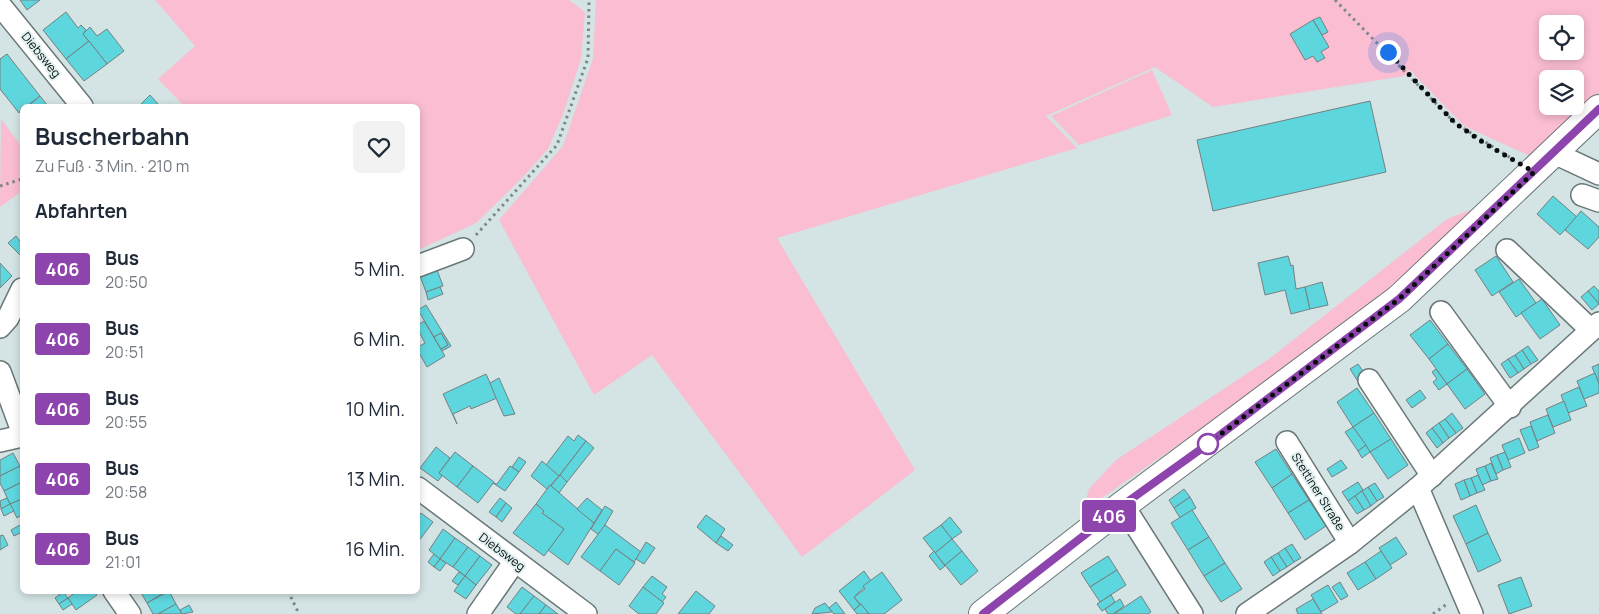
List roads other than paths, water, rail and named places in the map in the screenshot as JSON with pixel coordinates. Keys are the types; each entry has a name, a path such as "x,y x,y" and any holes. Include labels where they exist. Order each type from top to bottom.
{"main road":[{"path":"983,614 1123,505 1208,444 1399,299 1599,109"}],"street":[{"name":"Diebsweg","path":"0,4 80,104"},
{"path":"1554,153 1599,174"},
{"path":"420,265 464,249"},
{"name":"Stettiner Straße","path":"1247,614 1350,543 1425,482 1510,407 1595,327 1507,250"},
{"path":"0,327 8,318 20,294"},
{"path":"1441,312 1510,407"},
{"path":"0,372 20,426"},
{"path":"1369,380 1425,482 1472,614"},
{"path":"0,441 20,436"},
{"name":"Stettiner Straße","path":"1287,442 1350,543"},
{"name":"Diebsweg","path":"420,490 514,562 586,614"},
{"path":"1123,505 1192,614"},
{"path":"478,614 514,562"},
{"path":"116,594 130,614"}]}
